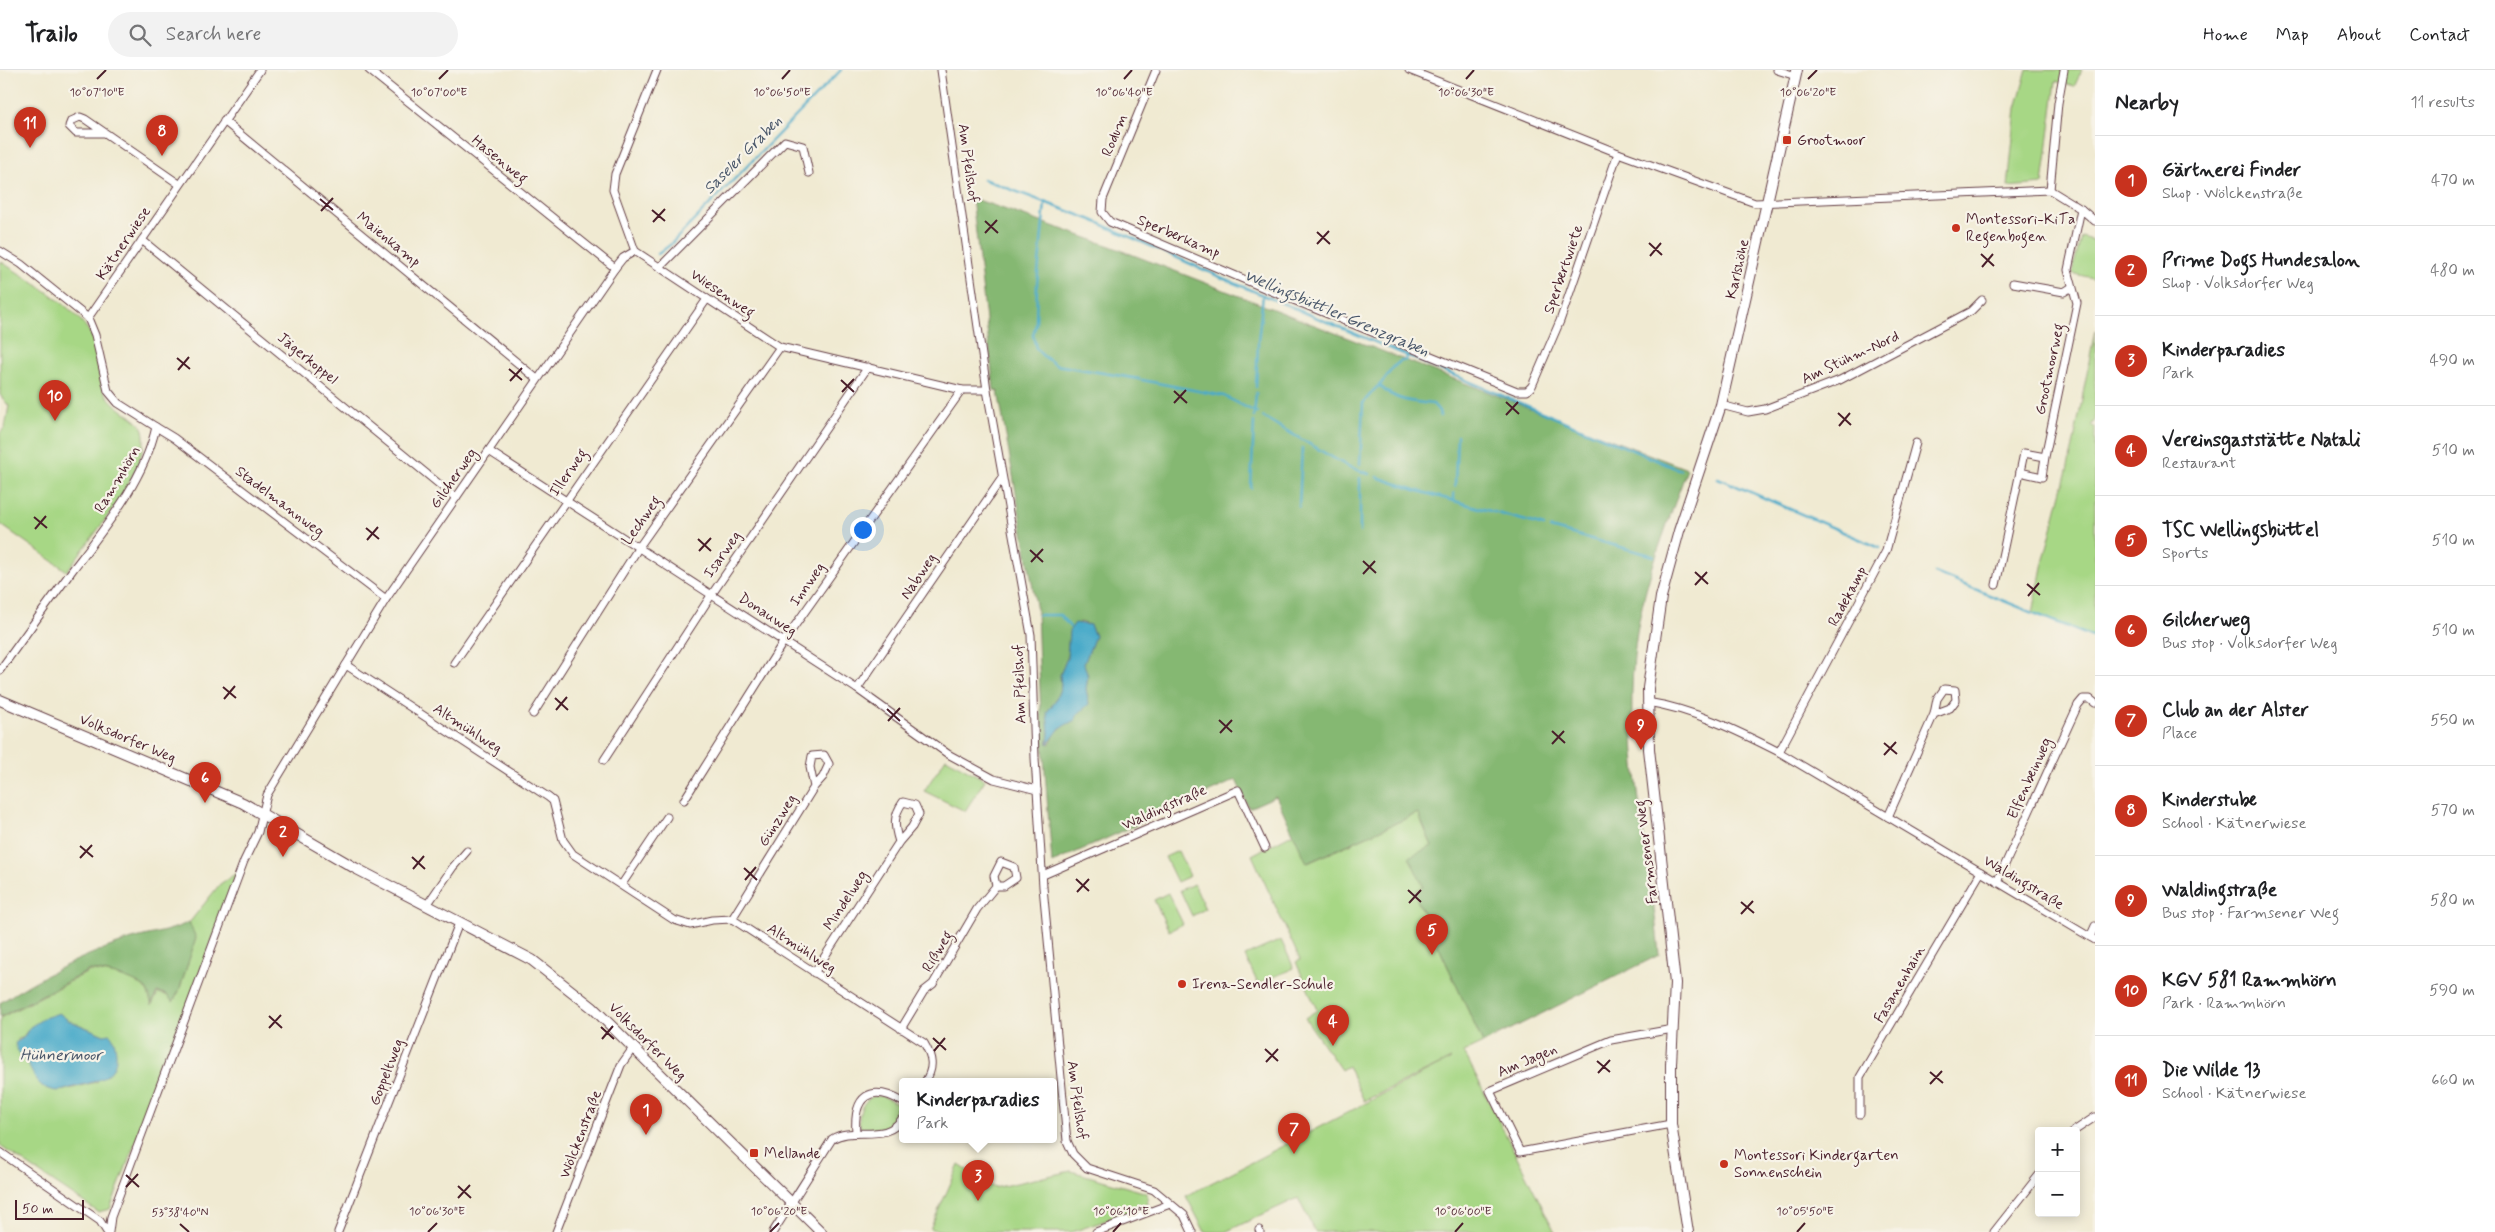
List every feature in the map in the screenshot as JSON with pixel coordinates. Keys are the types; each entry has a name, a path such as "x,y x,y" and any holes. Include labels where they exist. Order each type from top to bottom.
{"main road":[{"name":"Karlshöhe","path":"1699,473 1721,405 1797,73"},
{"name":"Farmsener Weg","path":"1688,1232 1671,1124 1674,968 1649,749 1647,702 1661,597 1679,531 1699,473"},
{"name":"Volksdorfer Weg","path":"0,700 261,813 334,856 532,960 594,1008 821,1232"}],"street":[{"name":"Kätnerwiese","path":"88,318 179,184 260,70"},
{"name":"Hasenweg","path":"369,70 615,268"},
{"path":"635,251 612,190 615,174 658,70"},
{"name":"Am Pfeilshof","path":"940,70 1002,478 1031,635 1037,790 1043,875 1067,1141 1073,1154 1087,1168 1154,1190 1184,1215 1192,1232"},
{"name":"Rodum","path":"1102,212 1103,199 1156,70"},
{"path":"1409,70 1618,153 1755,203 1767,204 2050,190 2080,208 2095,220"},
{"path":"1777,70 1797,73"},
{"path":"2050,190 2058,103 2064,70"},
{"name":"Maienkamp","path":"224,121 537,379"},
{"path":"103,133 179,184"},
{"path":"660,267 784,141 803,146 809,173"},
{"name":"Sperbertwiete","path":"1527,391 1532,386 1560,321 1618,153"},
{"name":"Grootmoorweg","path":"2020,472 2042,476 2077,303 2068,270 2080,208"},
{"name":"Sperberkamp","path":"1102,212 1110,222 1269,290 1517,391 1527,391"},
{"name":"Jägerkoppel","path":"142,240 456,498"},
{"name":"Gilcherweg","path":"108,1232 111,1217 241,870 258,832 261,813 267,795 386,599 615,268 623,258 635,251"},
{"name":"Wiesenweg","path":"635,251 780,347 962,390 988,390"},
{"path":"0,252 21,264 88,318 95,335 108,392 118,402 156,427"},
{"path":"2013,283 2064,292 2072,287"},
{"name":"Illerweg","path":"454,663 707,299"},
{"name":"Am Stühm-Nord","path":"1721,405 1748,412 1765,409 1840,380 1971,311 1982,300"},
{"name":"Lechweg","path":"533,714 639,547 780,347"},
{"name":"Isarweg","path":"604,760 712,594 868,368"},
{"name":"Innweg","path":"684,800 784,641 962,390"},
{"name":"Stadelmannweg","path":"156,427 174,438 386,599"},
{"name":"Rammhörn","path":"0,670 101,531 141,472 150,452 156,427"},
{"name":"Radekamp","path":"1779,752 1886,551 1916,443"},
{"name":"Donauweg","path":"489,450 857,689 948,754 994,779 1037,790"},
{"path":"1996,584 2024,453 2045,457"},
{"name":"Nabweg","path":"857,689 1002,478"},
{"name":"Altmühlweg","path":"346,665 553,801 563,840 573,854 622,884 674,920 690,925 712,920 732,919 924,1043 930,1053 933,1065 927,1078"},
{"name":"Elfenbeinweg","path":"1997,882 2078,705 2083,699 2090,699 2095,703"},
{"name":"Waldingstraße","path":"1647,702 1672,707 1736,731 1779,752 2092,939"},
{"path":"1888,817 1934,714"},
{"name":"Günzweg","path":"732,919 814,787"},
{"name":"Waldingstraße","path":"1043,875 1238,790 1266,848"},
{"name":"Mindelweg","path":"814,973 899,842 912,827 919,814 915,805 903,802 896,812 894,826 899,842"},
{"path":"622,884 667,817"},
{"path":"427,905 453,867 467,851"},
{"name":"Fasanenhain","path":"1860,1114 1860,1077 1980,872"},
{"name":"Rißweg","path":"902,1029 924,991 933,984 978,909 996,886"},
{"name":"Goppeltweg","path":"338,1232 459,922"},
{"path":"2092,939 2095,926"},
{"name":"Am Jagen","path":"1671,1124 1520,1152 1490,1091 1612,1040 1673,1030"},
{"name":"Wölckenstraße","path":"556,1232 621,1064 633,1048"},
{"path":"856,1133 855,1114 864,1097 869,1094 887,1092 899,1100"},
{"path":"2080,1127 2095,1117"},
{"path":"773,1232 790,1202 832,1139 840,1134 884,1133 899,1124"},
{"path":"0,1152 100,1221 108,1232"},
{"path":"1994,1232 2035,1180"},
{"path":"1096,1232 1170,1204"}],"green space":[{"path":"2027,70 2082,70 2074,87 2056,81 2043,184 2008,187 2016,108"},
{"path":"972,198 1110,246 1687,469 1662,538 1648,584 1637,632 1634,657 1632,694 1635,769 1659,955 1483,1043 1414,893 1423,886 1409,857 1432,846 1418,813 1307,863 1276,796 1249,808 1236,780 1052,863 1041,719 1037,611 998,391 994,390","holes":["1080,622 1090,625 1095,636 1084,664 1088,676 1086,689 1089,704 1056,732 1050,744 1047,743 1049,737 1049,709 1055,702 1061,686 1060,675 1067,658 1069,634"]},
{"path":"2081,237 2095,241 2095,279 2072,273"},
{"path":"0,261 50,294 84,324 94,341 104,390 119,408 141,425 143,430 143,445 138,463 129,483 103,523 67,571 0,524 0,433 5,427 9,406 0,395"},
{"path":"2095,330 2095,421 2091,425 2095,428 2095,638 2033,613 2042,567 2073,447"},
{"path":"946,758 985,780 965,811 924,791"},
{"path":"1418,813 1432,846 1423,886 1414,893 1483,1043 1464,1052 1555,1232 1315,1232 1298,1198 1225,1232 1205,1232 1186,1196 1451,1059 1364,1101 1348,1066 1341,1070 1305,1018 1317,1010 1296,962 1300,960 1252,855 1294,833 1308,863"},
{"path":"1178,851 1190,876 1177,882 1165,857"},
{"path":"238,872 110,1209 98,1212 0,1146 0,1018 90,971 112,974 141,985 147,991 152,1005 158,993 166,995 173,1002 179,991 196,938 189,923 220,884","holes":["59,1014 68,1020 104,1035 97,1082 66,1090 50,1089 36,1078 20,1054 18,1039 22,1038 30,1027"]},
{"path":"1194,884 1205,909 1192,916 1180,890"},
{"path":"1168,893 1183,924 1169,931 1154,900"},
{"path":"189,922 196,938 179,991 173,1002 166,994 157,992 152,1004 147,990 141,985 120,976 90,970 0,1017 0,1003 60,968 131,939 173,929"},
{"path":"1281,940 1294,968 1258,984 1245,956"},
{"path":"882,1096 899,1104 899,1114 885,1127 862,1130 859,1122 861,1108 871,1097"},
{"path":"959,1165 994,1188 1071,1171 1147,1193 1148,1206 1072,1232 953,1232 930,1229"}],"water":[{"path":"1075,623 1090,625 1095,636 1084,664 1088,676 1086,689 1089,704 1078,714 1075,720 1060,728 1048,744 1047,712 1055,702 1061,686 1060,675 1067,658 1069,631"},
{"name":"Hühnermoor","path":"59,1013 68,1020 104,1035 110,1034 112,1036 116,1052 114,1067 99,1080 60,1091 48,1089 40,1085 18,1051 15,1043 23,1038 30,1027 44,1018"}],"waterway":[{"name":"Saseler Graben","path":"658,254 670,245 841,70"},
{"name":"Wellingsbüttler Grenzgraben","path":"983,179 1092,220 1227,280 1680,470"},
{"path":"1045,203 1037,284 1036,324 1033,335 1036,348 1056,365 1139,379"},
{"path":"1258,342 1263,295"},
{"path":"1256,387 1258,344"},
{"path":"1376,388 1397,364 1406,360 1407,354"},
{"path":"1142,380 1224,396 1257,413"},
{"path":"1380,386 1398,398 1433,404 1439,411 1440,416"},
{"path":"1360,464 1363,403 1375,389"},
{"path":"1254,417 1256,393"},
{"path":"1263,417 1347,466 1369,474"},
{"path":"1251,488 1254,422"},
{"path":"1455,486 1457,436"},
{"path":"1299,507 1302,448"},
{"path":"1377,477 1415,490 1544,526"},
{"path":"1360,478 1360,532"},
{"name":"Wellingsbüttler Grenzgraben","path":"1718,478 1880,548"},
{"path":"1454,493 1454,501"},
{"path":"1550,528 1654,556"},
{"name":"Wellingsbüttler Grenzgraben","path":"1935,573 2095,638"},
{"path":"1038,615 1060,615 1070,627"}],"place":[{"name":"Grootmoor","path":"1787,140"},
{"name":"Die Wilde 13","path":"30,148"},
{"name":"Kinderstube","path":"162,156"},
{"name":"Montessori-KiTa Regenbogen","path":"1956,228"},
{"name":"KGV 581 Rammhörn","path":"55,421"},
{"name":"Waldingstraße","path":"1641,750"},
{"name":"Gilcherweg","path":"205,803"},
{"name":"Prime Dogs Hundesalon","path":"283,857"},
{"name":"TSC Wellingsbüttel","path":"1432,955"},
{"name":"Irena-Sendler-Schule","path":"1182,984"},
{"name":"Vereinsgaststätte Natali","path":"1333,1046"},
{"name":"Gärtnerei Finder","path":"646,1135"},
{"name":"Mellande","path":"754,1153"},
{"name":"Club an der Alster","path":"1294,1154"},
{"name":"Montessori Kindergarten Sonnenschein","path":"1724,1164"},
{"name":"Kinderparadies","path":"978,1201"}]}
